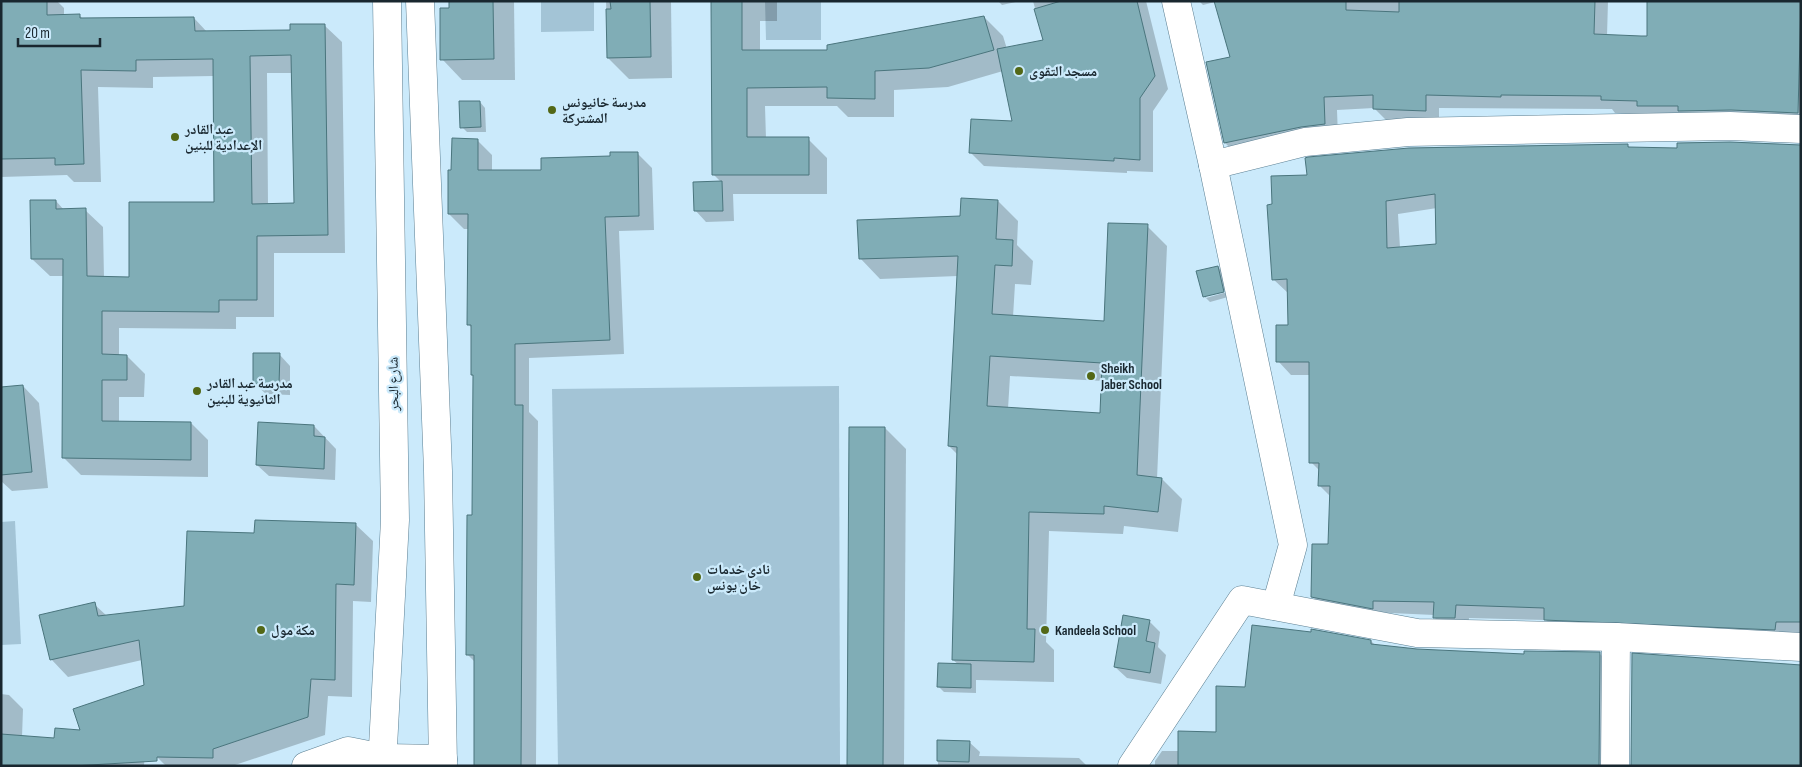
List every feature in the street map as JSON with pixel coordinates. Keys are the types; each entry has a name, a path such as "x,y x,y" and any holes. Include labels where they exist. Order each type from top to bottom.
{"street":[{"name":"شارع البحر","path":"382,762 395,520 387,1"},
{"path":"306,766 348,751 382,762 443,762 437,461 420,1"},
{"path":"1176,1 1213,165 1293,545 1276,606"},
{"path":"1213,165 1305,142 1408,132 1730,126 1801,130"},
{"path":"1141,759 1242,600 1417,633 1616,638 1801,647"},
{"path":"1615,766 1616,638"}],"shaded area":[{"path":"541,1 594,1 594,31 541,32"},
{"path":"765,1 821,1 821,40 766,40"},
{"name":"نادى خدمات خان يونس","path":"839,386 840,766 558,766 552,389"},
{"path":"15,521 21,644 1,645 1,522"}],"building":[{"path":"1,1 47,1 47,15 80,14 80,18 194,17 195,31 290,30 290,24 325,24 328,235 257,236 257,300 219,300 219,312 102,311 102,354 127,355 127,380 102,380 102,421 191,422 191,460 62,458 63,259 31,259 30,200 56,200 56,209 86,208 87,276 129,277 129,202 214,202 213,59 136,60 136,71 81,70 84,164 55,165 55,158 1,159","holes":["291,55 294,203 252,204 250,56"]},
{"path":"449,1 493,1 494,59 440,60 440,8 449,8"},
{"path":"610,1 650,1 651,57 607,58 606,9 611,9"},
{"path":"711,1 742,1 742,50 827,50 827,45 984,16 994,50 929,68 875,71 875,99 827,98 827,87 747,88 747,137 809,137 809,175 712,175"},
{"path":"1061,1 1137,1 1155,76 1140,98 1140,160 1114,158 1114,161 969,153 971,119 1012,121 997,49 1043,40 1034,9"},
{"path":"1214,1 1346,1 1346,10 1399,12 1399,1 1595,1 1594,34 1647,36 1647,1 1801,1 1798,113 1731,110 1678,111 1678,106 1637,106 1637,101 1601,100 1601,96 1501,95 1501,97 1426,95 1426,111 1373,109 1373,95 1324,97 1325,124 1224,143 1206,62 1230,57"},
{"path":"459,101 480,101 481,127 460,128"},
{"path":"452,138 478,139 478,170 541,170 541,158 610,156 610,152 638,152 639,216 605,217 610,340 515,344 515,405 523,405 521,766 474,766 474,655 466,655 467,515 472,515 473,375 471,375 471,325 467,325 468,214 448,214 448,170 451,170"},
{"path":"1730,142 1801,145 1801,622 1776,622 1775,630 1544,620 1544,608 1456,605 1455,618 1433,618 1434,602 1373,601 1373,609 1311,597 1312,544 1328,544 1330,486 1318,486 1319,463 1309,463 1309,362 1276,362 1276,325 1288,325 1287,279 1272,280 1267,205 1272,204 1271,176 1307,175 1305,158 1308,157 1409,148 1628,144 1628,147 1677,148 1677,143","holes":["1435,194 1436,244 1387,248 1386,201"]},
{"path":"722,181 723,211 694,211 693,182"},
{"path":"961,198 998,200 996,239 1013,240 1012,266 995,265 992,314 1104,321 1108,223 1148,224 1137,475 1162,478 1158,512 1104,506 1104,514 1029,512 1027,629 1035,629 1034,662 952,660 957,447 948,446 958,256 859,259 857,220 960,216","holes":["990,356 1102,363 1100,413 987,406"]},
{"path":"1218,266 1224,292 1203,297 1196,271"},
{"path":"253,353 280,353 279,384 253,384"},
{"path":"23,385 32,472 1,475 1,387"},
{"path":"258,422 314,425 314,436 325,437 324,469 256,465"},
{"path":"849,427 885,427 883,766 847,766"},
{"path":"255,520 356,523 354,585 336,584 335,680 311,679 308,717 213,749 213,758 157,757 157,761 73,766 1,766 1,734 54,738 55,728 80,730 73,709 144,685 139,640 50,660 39,615 95,602 98,616 184,606 187,531 254,533"},
{"path":"1123,615 1150,620 1146,641 1155,643 1150,673 1114,667"},
{"path":"1252,625 1311,632 1311,629 1371,640 1371,644 1417,649 1524,654 1524,651 1600,652 1599,766 1178,766 1178,731 1216,732 1216,686 1245,687"},
{"path":"1632,653 1801,665 1801,766 1631,766"},
{"path":"938,663 971,664 971,688 937,687"},
{"path":"937,740 970,741 969,762 937,761"}],"place":[{"name":"مسجد التقوى","path":"1019,71"},
{"name":"مدرسة خانيونس المشتركة","path":"552,110"},
{"name":"عبد القادر الإعدادية للبنين","path":"175,137"},
{"name":"Sheikh Jaber School","path":"1091,376"},
{"name":"مدرسة عبد القادر الثانيوية للبنين","path":"197,391"},
{"name":"نادى خدمات خان يونس","path":"697,577"},
{"name":"مكة مول","path":"261,630"},
{"name":"Kandeela School","path":"1045,630"}]}
